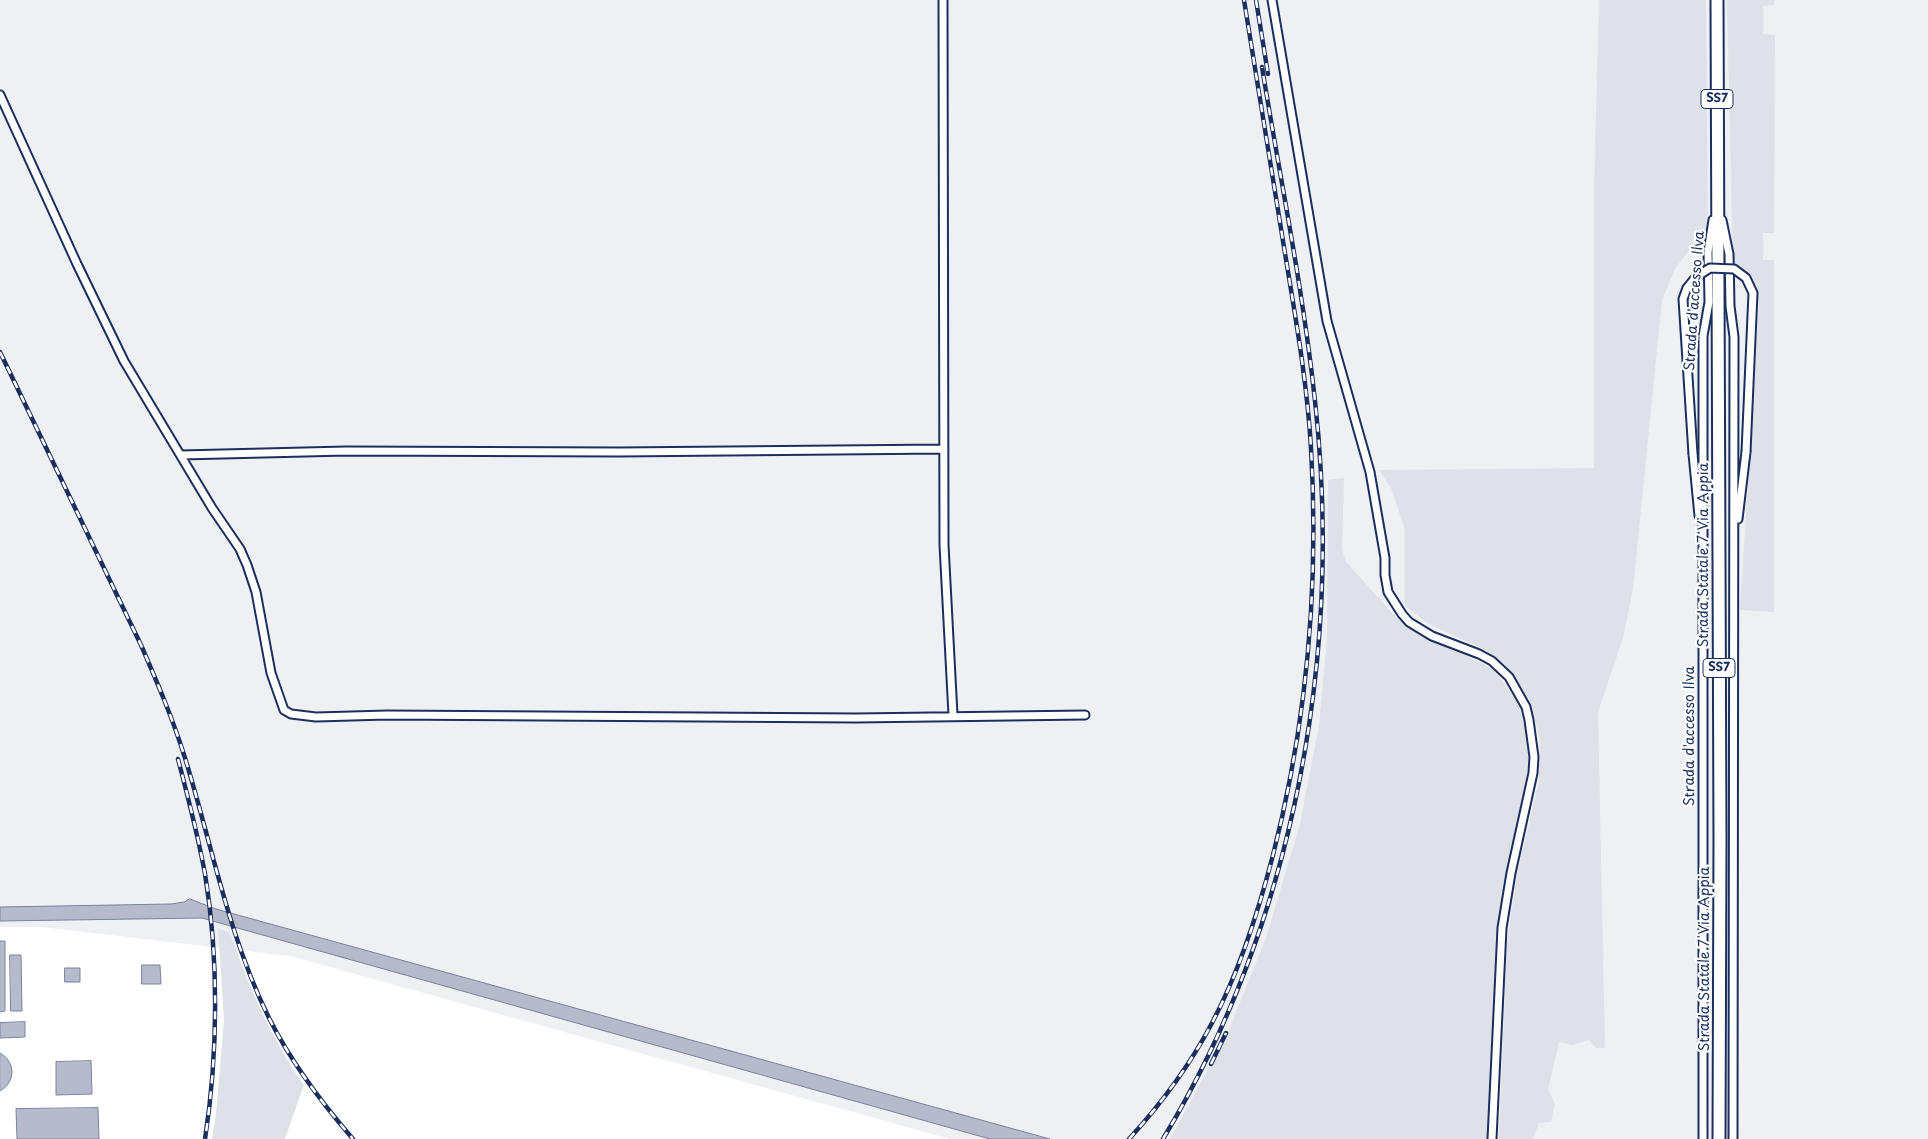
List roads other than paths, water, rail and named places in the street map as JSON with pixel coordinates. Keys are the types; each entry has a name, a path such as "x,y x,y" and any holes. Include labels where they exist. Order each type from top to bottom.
{"main road":[{"name":"Strada Statale 7 Via Appia","path":"1717,0 1720,839 1719,1139"}],"street":[{"path":"943,0 944,554 953,716"},
{"path":"1272,0 1327,321 1370,472 1386,558 1385,574 1388,592 1402,614 1414,626 1432,636 1480,654 1501,669 1509,677 1526,707 1529,720 1533,747 1533,773 1511,873 1502,928 1492,1139"},
{"path":"0,94 77,264 124,361 240,549 256,592 272,673 284,710 291,714 316,716 856,718 1085,715"},
{"name":"Strada d'accesso Ilva","path":"1717,198 1728,254 1730,306 1734,336 1733,1139"},
{"name":"Strada d'accesso Ilva","path":"1703,1139 1703,336 1709,302 1708,252 1717,198"},
{"path":"1702,556 1683,299 1687,288 1696,277 1710,268 1734,269 1746,278 1753,293 1746,452 1734,554"},
{"path":"181,455 346,451 619,452 944,449"}],"water":[{"path":"190,899 216,909 1050,1139 990,1139 202,918 0,921 0,907 171,904"},
{"path":"0,941 5,941 5,1011 0,1012"},
{"path":"10,955 21,955 22,1011 11,1011"},
{"path":"142,965 160,965 161,984 142,984"},
{"path":"65,968 80,968 80,982 65,982"},
{"path":"25,1022 25,1037 0,1038 0,1023"},
{"path":"0,1053 9,1061 12,1072 9,1083 0,1091"},
{"path":"91,1061 92,1094 56,1095 56,1062"},
{"path":"98,1108 99,1139 17,1139 16,1109"}],"railway":[{"path":"1129,1139 1174,1084 1203,1039 1231,983 1247,941 1267,877 1285,805 1302,704 1308,653 1313,551 1313,499 1309,422 1296,318 1244,0"},
{"path":"1256,0 1268,74"},
{"path":"1163,1139 1209,1055 1246,967 1276,876 1299,783 1314,688 1322,592 1322,496 1315,401 1298,275 1262,67"},
{"path":"0,352 141,645 164,701 185,758 242,955 255,987 269,1018 297,1066 329,1111 353,1139"},
{"path":"178,759 193,816 205,874 213,939 215,973 214,1040 205,1139"},
{"path":"1211,1064 1226,1033"}]}
